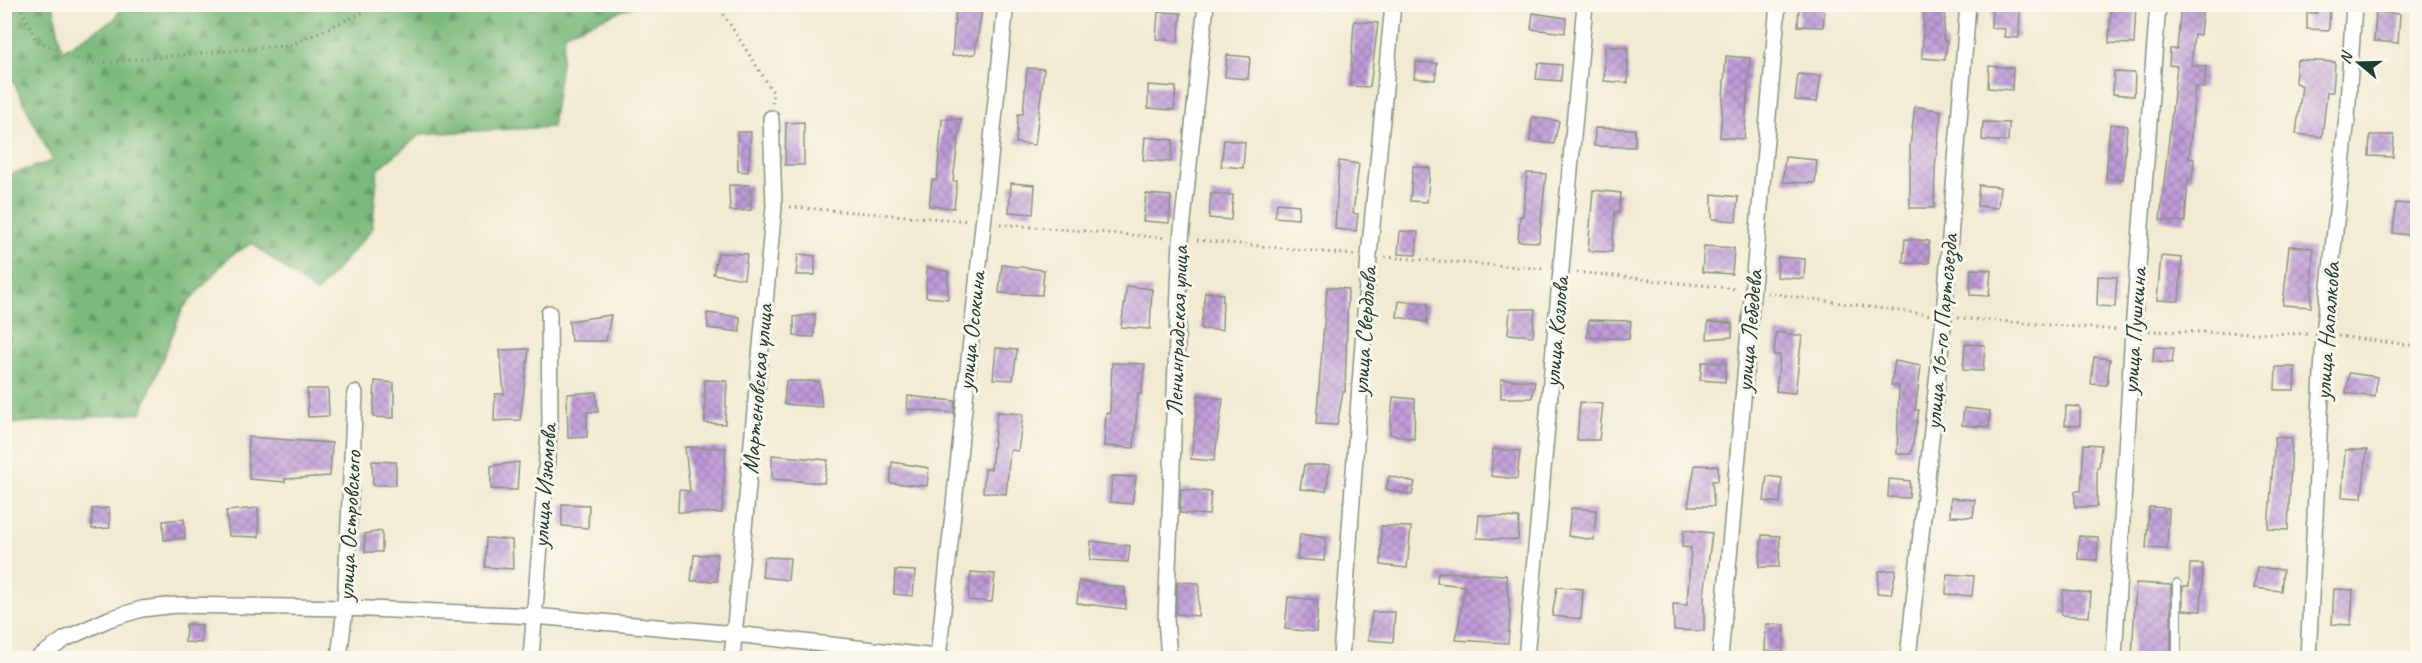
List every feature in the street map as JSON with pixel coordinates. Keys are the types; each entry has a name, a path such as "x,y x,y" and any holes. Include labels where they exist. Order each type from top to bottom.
{"street":[{"name":"улица Осокина","path":"938,658 981,222 1006,4"},
{"name":"Ленинградская улица","path":"1169,658 1166,619 1181,239 1206,4"},
{"name":"улица Свердлова","path":"1341,658 1369,256 1393,4"},
{"name":"улица Козлова","path":"1526,658 1585,4"},
{"name":"улица Лебедева","path":"1720,658 1778,4"},
{"name":"улица 16-го Партсъезда","path":"1908,658 1944,316 1968,4"},
{"name":"улица Пушкина","path":"2114,658 2133,331 2158,4"},
{"name":"улица Напалкова","path":"2308,658 2324,334 2347,117 2354,4"},
{"name":"Мартеновская улица","path":"732,658 774,206 771,118"},
{"name":"улица Изюмова","path":"531,658 549,421 549,313"},
{"name":"улица Островского","path":"339,658 345,608 355,393"},
{"path":"40,658 65,639 110,619 142,609 176,605 345,608 534,616 735,634 944,658"}],"lane":[{"path":"2177,584 2177,658"}],"path":[{"path":"19,4 36,40 88,64 291,45 382,4"},
{"path":"717,4 773,92 771,118"},
{"path":"774,206 1561,270 1752,291 1944,316 2133,331 2324,334 2418,346"}],"green space":[{"path":"4,5 53,5 62,51 115,19 123,5 636,5 565,33 552,127 421,134 378,169 372,229 316,293 252,243 230,256 183,308 141,413 5,424 5,176 53,161 6,67"}],"building":[{"path":"1799,4 1825,4 1823,27 1798,26"},
{"path":"2111,4 2136,4 2134,44 2109,43"},
{"path":"2181,4 2203,4 2200,35 2194,34 2191,65 2206,67 2204,88 2195,87 2189,158 2194,159 2192,179 2188,179 2185,222 2160,220 2177,66 2169,65 2170,49 2177,49"},
{"path":"2317,4 2330,4 2329,30 2307,29 2307,13 2317,13"},
{"path":"1924,5 1946,7 1943,40 1947,41 1945,60 1922,58"},
{"path":"956,7 982,9 975,54 952,56"},
{"path":"1992,8 2020,10 2019,38 2004,37 2005,29 1991,28"},
{"path":"1158,12 1181,13 1178,41 1156,39"},
{"path":"2376,12 2400,14 2398,43 2374,41"},
{"path":"1533,13 1566,18 1565,33 1531,29"},
{"path":"1354,21 1378,23 1370,87 1350,86"},
{"path":"1605,46 1628,48 1628,83 1604,81"},
{"path":"1227,55 1250,57 1248,79 1225,77"},
{"path":"1726,56 1750,58 1744,139 1720,137"},
{"path":"2297,60 2335,62 2333,92 2327,92 2322,137 2296,134 2302,86 2295,82"},
{"path":"1416,62 1437,63 1435,80 1414,78"},
{"path":"1538,63 1562,65 1561,81 1536,79"},
{"path":"1989,66 2013,68 2012,90 1988,88"},
{"path":"1027,68 1044,69 1035,145 1016,143 1018,114 1023,114"},
{"path":"2114,72 2135,73 2134,96 2113,94"},
{"path":"1798,74 1821,76 1817,102 1795,100"},
{"path":"1148,85 1176,87 1174,110 1148,108"},
{"path":"1915,106 1941,111 1935,168 1934,208 1910,208 1910,147"},
{"path":"1532,117 1559,121 1554,144 1530,141"},
{"path":"942,119 961,119 953,181 957,181 954,208 929,206 932,180 937,180"},
{"path":"804,122 804,165 785,165 786,123"},
{"path":"1983,122 2009,123 2008,142 1982,140"},
{"path":"2110,124 2127,126 2123,179 2106,179"},
{"path":"1595,128 1635,129 1635,147 1594,146"},
{"path":"737,132 751,132 748,172 738,171"},
{"path":"2370,135 2394,135 2393,157 2369,156"},
{"path":"1145,137 1173,140 1171,162 1143,160"},
{"path":"1224,140 1245,142 1243,168 1221,166"},
{"path":"1785,157 1817,160 1815,183 1783,182"},
{"path":"1339,161 1359,164 1353,213 1358,214 1356,231 1335,229"},
{"path":"1413,166 1430,168 1427,202 1410,201"},
{"path":"1527,173 1546,174 1539,242 1518,241"},
{"path":"1011,183 1035,185 1033,214 1009,212"},
{"path":"729,185 750,185 751,210 730,211"},
{"path":"1979,185 2000,187 1998,208 1977,206"},
{"path":"1593,190 1621,193 1619,212 1615,211 1612,252 1588,251"},
{"path":"1211,193 1233,195 1231,220 1209,218"},
{"path":"1146,194 1171,196 1169,223 1143,221"},
{"path":"1712,194 1738,197 1736,221 1712,219"},
{"path":"1277,203 1299,205 1298,219 1275,217"},
{"path":"2396,203 2418,205 2418,236 2393,233"},
{"path":"1400,231 1418,232 1416,255 1398,254"},
{"path":"1905,239 1929,241 1929,263 1903,263"},
{"path":"1704,246 1734,248 1732,274 1702,272"},
{"path":"2289,246 2313,248 2311,307 2283,305"},
{"path":"718,253 747,254 744,279 713,274"},
{"path":"798,254 815,256 815,275 796,275"},
{"path":"2161,256 2182,258 2179,301 2157,300"},
{"path":"1778,257 1805,259 1804,279 1777,277"},
{"path":"1002,265 1044,270 1042,295 999,293"},
{"path":"927,267 948,272 948,299 926,297"},
{"path":"1971,269 1991,270 1989,296 1970,295"},
{"path":"2098,276 2117,277 2115,307 2097,306"},
{"path":"1127,286 1152,289 1150,329 1121,327"},
{"path":"1327,287 1348,289 1345,392 1343,392 1337,425 1316,424"},
{"path":"1205,292 1223,294 1222,330 1201,329"},
{"path":"1399,301 1428,304 1427,322 1397,317"},
{"path":"1510,309 1535,309 1533,336 1508,334"},
{"path":"707,313 740,317 740,332 708,328"},
{"path":"815,314 814,337 794,336 794,317"},
{"path":"611,315 606,341 571,341 569,321"},
{"path":"1589,320 1631,321 1629,339 1587,337"},
{"path":"1708,322 1732,323 1732,337 1707,339"},
{"path":"1776,332 1802,336 1795,393 1776,391 1780,355 1774,355"},
{"path":"1965,344 1985,345 1983,371 1963,370"},
{"path":"2154,347 2174,348 2172,363 2153,362"},
{"path":"996,348 1017,350 1013,380 993,379"},
{"path":"529,349 520,420 494,421 495,394 504,394 500,350"},
{"path":"2094,357 2110,359 2107,385 2091,384"},
{"path":"1895,361 1921,366 1915,410 1919,410 1911,454 1897,454 1899,386 1891,385"},
{"path":"1702,362 1726,363 1725,382 1700,380"},
{"path":"1112,363 1145,364 1141,394 1138,394 1134,448 1104,446 1106,413 1110,414"},
{"path":"2276,367 2295,367 2294,390 2275,390"},
{"path":"2349,373 2377,377 2375,397 2346,393"},
{"path":"1501,379 1535,381 1532,398 1501,398"},
{"path":"705,380 727,381 725,424 705,423"},
{"path":"375,381 394,383 394,418 373,417"},
{"path":"786,381 819,381 822,407 784,404"},
{"path":"307,389 328,389 329,416 308,417"},
{"path":"596,392 598,412 587,412 587,437 568,438 567,394"},
{"path":"1198,395 1223,399 1214,461 1191,459"},
{"path":"908,396 955,401 954,413 907,409"},
{"path":"1393,397 1415,399 1414,439 1390,434"},
{"path":"1580,402 1603,404 1599,440 1577,440"},
{"path":"2066,406 2080,407 2080,426 2065,425"},
{"path":"1964,408 1990,411 1989,427 1962,425"},
{"path":"997,412 1023,414 1018,451 1010,450 1006,494 983,492 985,469 991,469"},
{"path":"248,437 332,443 330,476 285,479 285,482 249,479"},
{"path":"2275,437 2292,438 2288,530 2268,529"},
{"path":"2084,444 2101,445 2099,467 2097,467 2097,507 2075,507 2075,491 2081,491"},
{"path":"685,447 726,448 722,513 678,512 679,490 690,491"},
{"path":"1493,449 1520,451 1517,479 1491,476"},
{"path":"2345,450 2367,450 2362,498 2342,497"},
{"path":"772,455 828,460 824,483 772,479"},
{"path":"372,461 396,462 396,485 373,485"},
{"path":"519,462 517,490 491,489 491,466"},
{"path":"892,462 929,468 927,486 890,483"},
{"path":"1304,465 1330,465 1326,491 1300,489"},
{"path":"1695,465 1718,466 1718,481 1712,481 1714,506 1688,506"},
{"path":"1112,476 1136,477 1132,504 1110,502"},
{"path":"1389,476 1415,482 1412,495 1386,489"},
{"path":"1767,476 1782,478 1780,503 1764,501"},
{"path":"1889,479 1910,481 1909,498 1888,497"},
{"path":"1181,489 1211,492 1209,515 1180,513"},
{"path":"1951,498 1975,500 1973,517 1950,516"},
{"path":"562,504 589,505 588,528 562,526"},
{"path":"2149,507 2169,508 2167,549 2146,548"},
{"path":"109,508 110,528 92,529 92,509"},
{"path":"258,508 259,537 229,536 226,511"},
{"path":"1571,508 1596,510 1594,540 1568,536"},
{"path":"1479,515 1519,518 1518,540 1477,538"},
{"path":"184,519 185,538 164,540 163,521"},
{"path":"1381,526 1411,527 1407,568 1381,565"},
{"path":"1684,530 1712,533 1704,595 1704,631 1674,630 1673,604 1687,605 1691,548 1682,547"},
{"path":"382,531 382,552 365,552 365,534"},
{"path":"1300,534 1326,538 1324,561 1297,559"},
{"path":"1762,535 1780,536 1779,567 1759,567"},
{"path":"2079,536 2098,537 2097,560 2078,559"},
{"path":"486,538 512,540 513,569 485,567"},
{"path":"1091,541 1130,546 1128,562 1090,560"},
{"path":"717,554 717,581 691,581 694,555"},
{"path":"764,557 790,558 788,580 762,577"},
{"path":"2190,564 2203,564 2201,611 2183,610 2183,586 2189,586"},
{"path":"2257,567 2283,570 2281,591 2254,588"},
{"path":"895,570 915,571 913,596 894,594"},
{"path":"1896,570 1891,594 1877,593 1879,571"},
{"path":"971,572 995,574 992,602 968,600"},
{"path":"1438,572 1506,575 1510,615 1508,643 1456,640 1465,586 1437,583"},
{"path":"1947,574 1974,576 1972,596 1946,594"},
{"path":"1079,581 1125,588 1126,609 1077,603"},
{"path":"1177,582 1199,583 1198,616 1176,614"},
{"path":"2136,583 2171,585 2171,658 2132,658"},
{"path":"1557,587 1583,589 1581,619 1552,616"},
{"path":"2334,589 2353,590 2351,625 2332,624"},
{"path":"2063,590 2091,593 2089,617 2061,615"},
{"path":"1288,597 1318,600 1316,632 1285,629"},
{"path":"1372,612 1395,612 1393,642 1368,640"},
{"path":"186,624 202,625 201,643 185,642"},
{"path":"1766,624 1785,625 1783,652 1765,651"}]}
